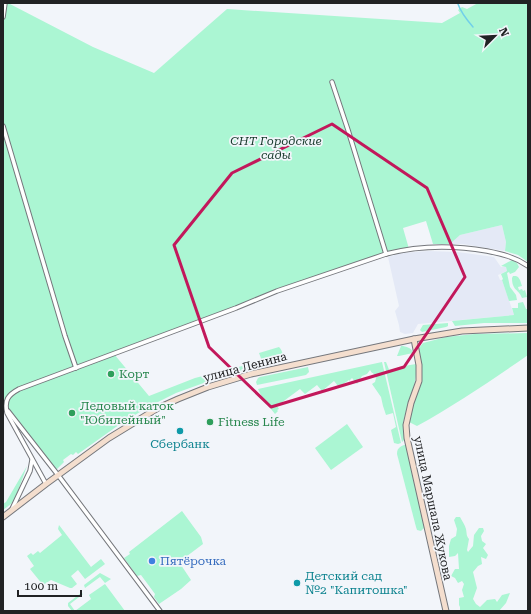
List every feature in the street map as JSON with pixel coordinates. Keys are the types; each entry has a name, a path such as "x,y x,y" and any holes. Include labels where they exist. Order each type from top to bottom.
{"main road":[{"name":"улица Ленина","path":"3,517 109,438 158,408 208,387 251,374 462,330 528,328"},
{"name":"улица Маршала Жукова","path":"414,339 419,365 419,381 411,403 406,425 407,438 446,611"}],"street":[{"path":"3,17 5,3"},
{"path":"332,82 386,254"},
{"path":"3,126 65,336 76,368"},
{"path":"46,484 6,408 10,395 26,386 283,289 386,254 409,249 438,246 461,247 512,257 528,266"},
{"path":"6,408 160,611"},
{"path":"11,510 30,471 32,458"}],"highlighted area":[{"path":"332,124 427,188 465,277 404,367 271,407 209,347 174,245 232,173"}],"shaded area":[{"path":"502,225 506,242 505,251 463,244 450,244 460,235"},
{"path":"428,251 458,252 494,257 501,267 506,267 507,271 498,275 500,280 502,280 514,315 418,324 413,333 405,334 400,332 395,311 399,306 388,257 402,253"}],"green space":[{"name":"СНТ Городские сады","path":"3,3 8,3 93,47 154,73 227,9 442,23 460,13 458,10 462,7 467,9 478,3 528,3 528,262 518,255 505,251 506,242 502,225 460,235 450,244 433,244 426,221 403,228 409,249 398,251 301,282 114,354 149,396 195,378 262,361 259,353 279,347 282,352 282,356 280,361 212,380 176,393 152,405 123,422 78,454 76,452 73,455 71,454 63,460 64,462 55,471 6,408 6,404 3,403"},
{"path":"512,260 517,263 519,267 515,272 510,274 509,272 507,273 510,287 516,295 517,300 509,301 501,274 507,271 506,267 501,266"},
{"path":"513,276 518,277 520,280 522,286 518,287 519,290 525,290 527,297 522,298 514,288 512,282"},
{"path":"523,302 526,309 528,309 528,323 484,323 455,326 452,321 514,315 512,308 518,308 518,303"},
{"path":"448,323 448,326 446,327 422,332 420,330 423,325"},
{"path":"528,333 528,355 445,410 417,426 409,422 411,411 422,379 419,348 423,343 446,337 475,334"},
{"path":"401,346 405,346 413,353 397,356"},
{"path":"382,362 401,443 398,444 394,443 391,430 396,427 393,413 386,415 381,397 372,384 375,382 376,378 370,370 367,374 362,376 357,384 352,378 339,387 334,381 322,391 317,385 305,394 300,389 277,406 279,409 275,414 263,399 258,389"},
{"path":"384,362 386,362 390,372 404,368 404,366 416,364 416,377 404,421 405,439 402,442"},
{"path":"308,367 309,372 306,375 257,385 256,382 260,377"},
{"path":"347,424 363,447 331,470 315,448"},
{"path":"404,445 407,447 424,525 424,528 421,531 417,530 416,527 397,454 399,448"},
{"path":"27,466 15,499 3,510 3,504 6,502"},
{"path":"182,511 201,537 203,544 179,562 191,580 159,604 154,597 155,594 141,575 137,576 124,558 130,554 129,552"},
{"path":"456,517 460,517 466,528 469,539 468,552 473,546 474,535 479,528 483,528 484,531 481,536 482,541 486,544 483,548 488,555 486,559 481,557 482,564 473,572 477,588 473,599 480,607 487,600 495,599 497,602 502,595 510,593 506,603 499,611 460,611 459,598 464,597 462,590 464,584 462,581 458,583 455,578 451,576 455,569 459,569 458,553 455,556 449,557 449,546 451,539 456,536 457,529 454,520"},
{"path":"59,525 91,567 101,559 105,564 85,579 78,570 71,576 77,584 72,588 51,580 43,585 30,569 34,566 27,556 31,553 33,555 38,551 40,553 62,535 58,529"},
{"path":"100,573 111,579 105,583 100,577 85,588 84,585"},
{"path":"105,584 125,611 75,611 91,599 89,595"},
{"path":"81,593 83,594 70,604 75,611 72,611 68,606 68,603"}],"waterway":[{"path":"458,4 462,13 473,27"}],"place":[{"name":"Корт","path":"111,374"},
{"name":"Ледовый каток \"Юбилейный\"","path":"72,413"},
{"name":"Fitness Life","path":"210,422"},
{"name":"Сбербанк","path":"180,431"},
{"name":"Пятёрочка","path":"152,561"},
{"name":"Детский сад №2 \"Капитошка\"","path":"297,583"}]}
